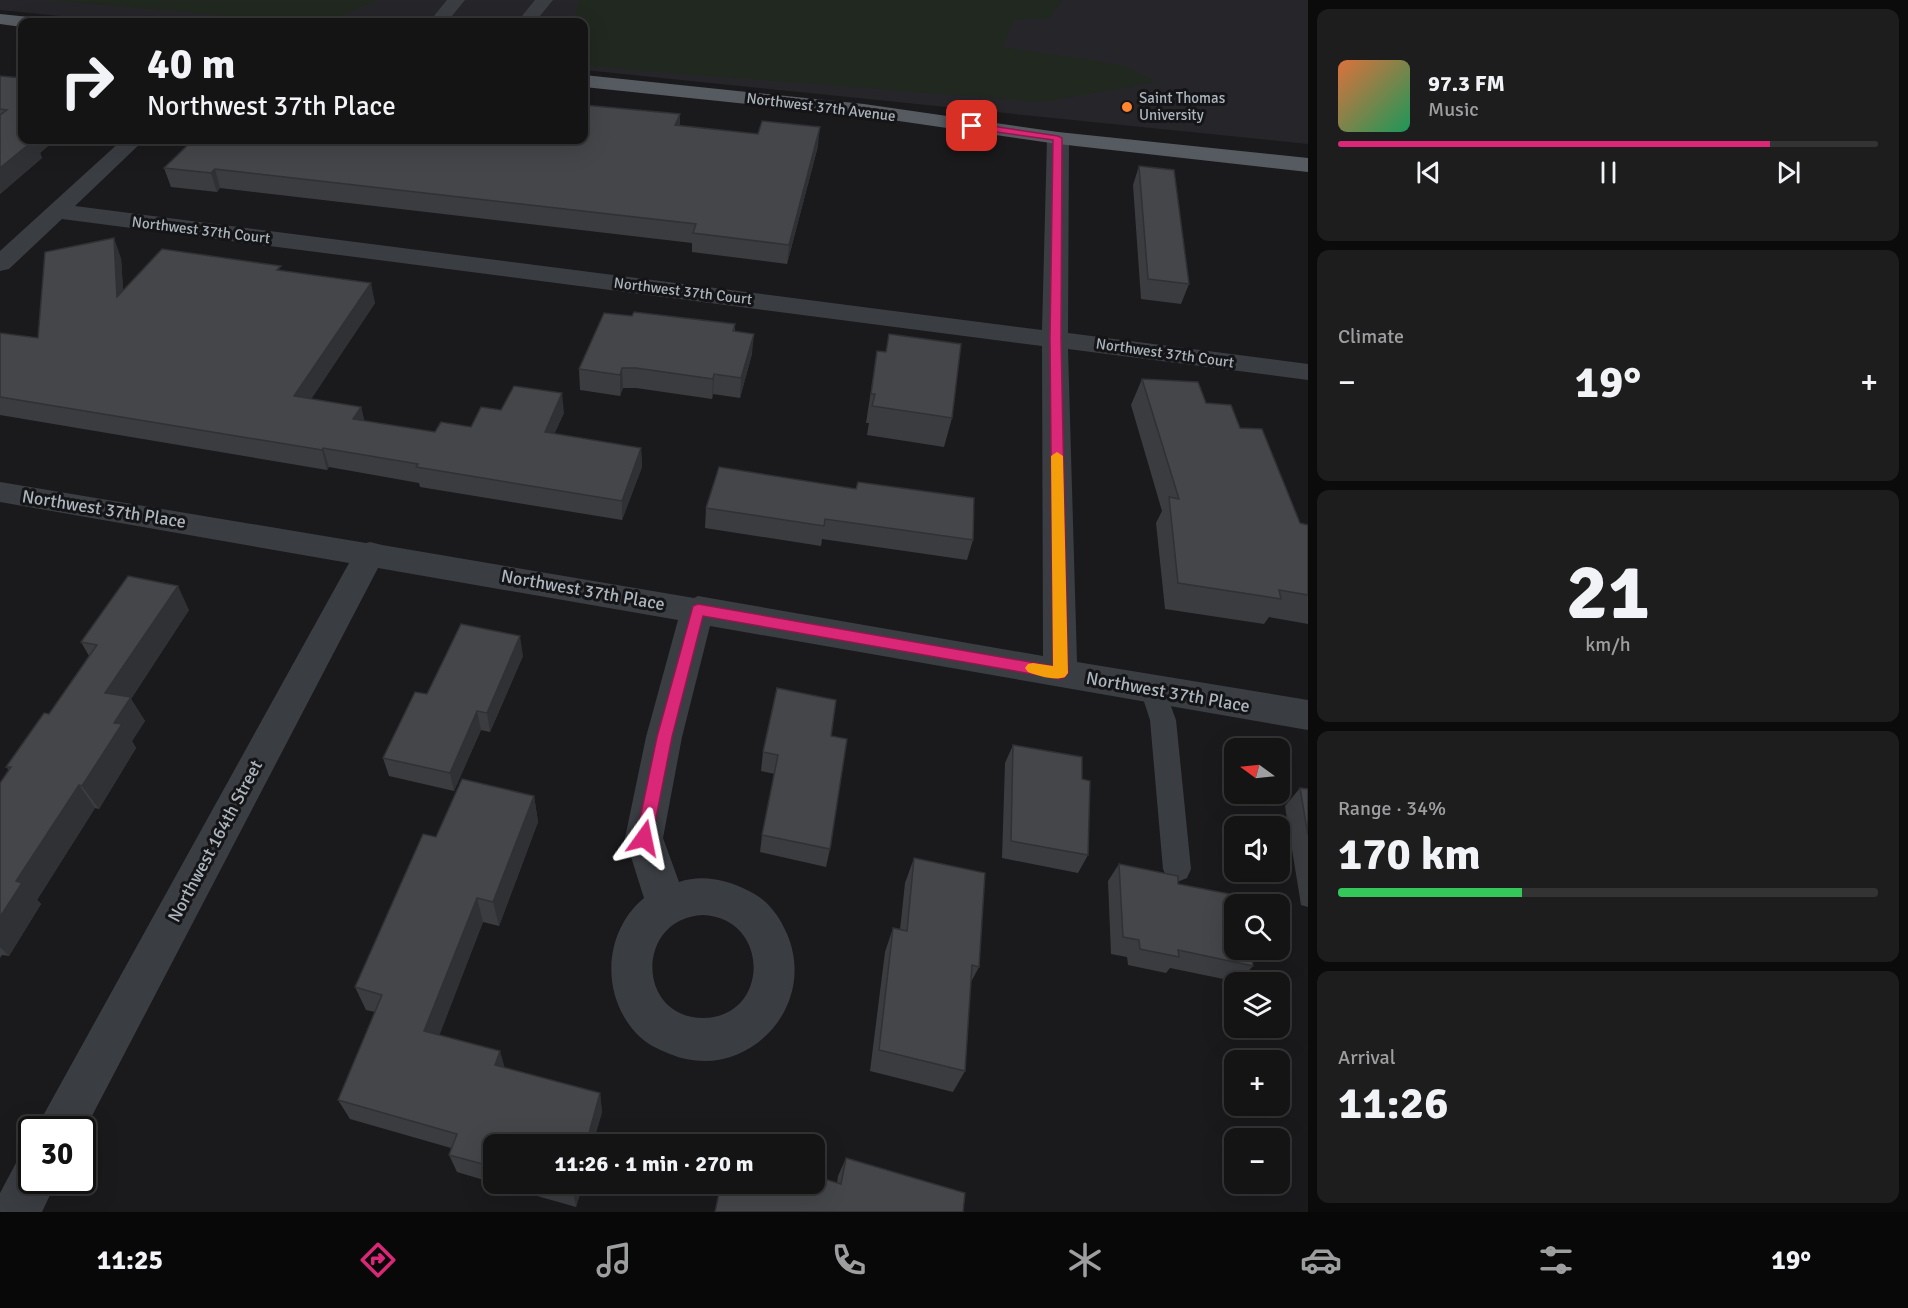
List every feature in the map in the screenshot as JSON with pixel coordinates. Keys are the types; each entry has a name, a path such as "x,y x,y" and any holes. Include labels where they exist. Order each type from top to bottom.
{"main road":[{"path":"0,19 18,21"},
{"path":"0,37 18,39"},
{"name":"Northwest 37th Avenue","path":"588,81 864,110 1058,138 1308,165"},
{"name":"Northwest 37th Avenue","path":"588,99 859,128 1058,138"}],"street":[{"path":"441,18 456,0"},
{"path":"529,18 544,0"},
{"path":"1058,138 1055,339 1060,673"},
{"path":"0,264 130,144"},
{"name":"Northwest 37th Court","path":"57,211 1308,372"},
{"name":"Northwest 37th Place","path":"0,492 370,553 1308,715"},
{"name":"Northwest 164th Street","path":"68,1116 370,553"},
{"path":"667,905 644,838 664,737 698,609"},
{"path":"16,1212 26,1194"}],"lane":[{"path":"1153,689 1163,720 1177,869"}],"shaded area":[{"name":"Saint Thomas University","path":"0,0 1308,0 1308,144 588,70 588,18 79,18 0,10"},
{"path":"44,0 376,0 338,18 255,18"},
{"path":"579,0 1062,0 1050,18 1014,20 1002,47 1122,65 1157,82 1042,102 588,66 588,18 575,18"}],"building":[{"path":"0,76 18,78 18,144 29,144 0,168 0,115 7,110 0,109"},
{"path":"588,105 680,114 675,125 758,134 762,121 820,127 789,245 693,233 696,224 215,169 211,173 164,168 189,144 588,144"},
{"path":"1139,166 1174,170 1189,284 1148,279"},
{"path":"114,238 117,297 162,249 281,266 277,270 371,283 294,396 361,407 353,419 435,432 441,422 471,427 481,407 501,410 514,386 562,393 545,432 641,448 622,501 416,467 418,464 323,448 322,450 0,397 0,333 38,338 45,252"},
{"path":"634,312 735,324 733,331 754,334 741,378 714,374 713,379 636,368 622,368 620,375 579,369 604,313 632,316"},
{"path":"889,334 961,344 952,418 872,406 875,394 871,394 877,351 886,352"},
{"path":"1142,379 1198,382 1206,403 1231,405 1240,428 1262,429 1300,523 1308,525 1308,595 1279,590 1281,599 1178,583 1169,497 1179,499"},
{"path":"719,467 856,489 858,482 974,498 973,540 825,519 824,526 706,508"},
{"path":"128,576 178,586 105,693 131,697 114,723 122,724 16,881 22,883 0,917 0,783 11,767 6,767 44,713 49,714 97,645 81,642"},
{"path":"461,624 520,636 487,713 477,711 450,773 383,758 415,692 427,694"},
{"path":"777,688 836,700 831,736 847,739 830,849 762,835 778,755 763,752"},
{"path":"1013,745 1082,757 1082,779 1090,781 1088,855 1011,841"},
{"path":"462,779 534,796 493,902 477,898 424,1031 500,1051 495,1065 600,1093 589,1134 483,1134 483,1164 449,1155 457,1134 338,1100 382,995 355,987 423,834 436,837"},
{"path":"1300,788 1308,789 1308,835"},
{"path":"914,858 985,873 979,967 972,965 965,1071 879,1050 893,928 907,931"},
{"path":"1119,864 1178,876 1178,884 1230,894 1224,894 1224,960 1178,950 1179,957 1140,949 1139,940 1123,937"},
{"path":"1225,960 1252,960 1253,966"},
{"path":"846,1158 965,1193 963,1212 715,1212 719,1194 825,1194 825,1179 841,1184"}],"slow traffic":[{"path":"1033,668 1060,673 1057,456"}],"place":[{"name":"Saint Thomas University","path":"1127,107"}],"route":[{"path":"644,838 664,737 698,609 1060,673 1055,339 1058,138 972,126"}]}
